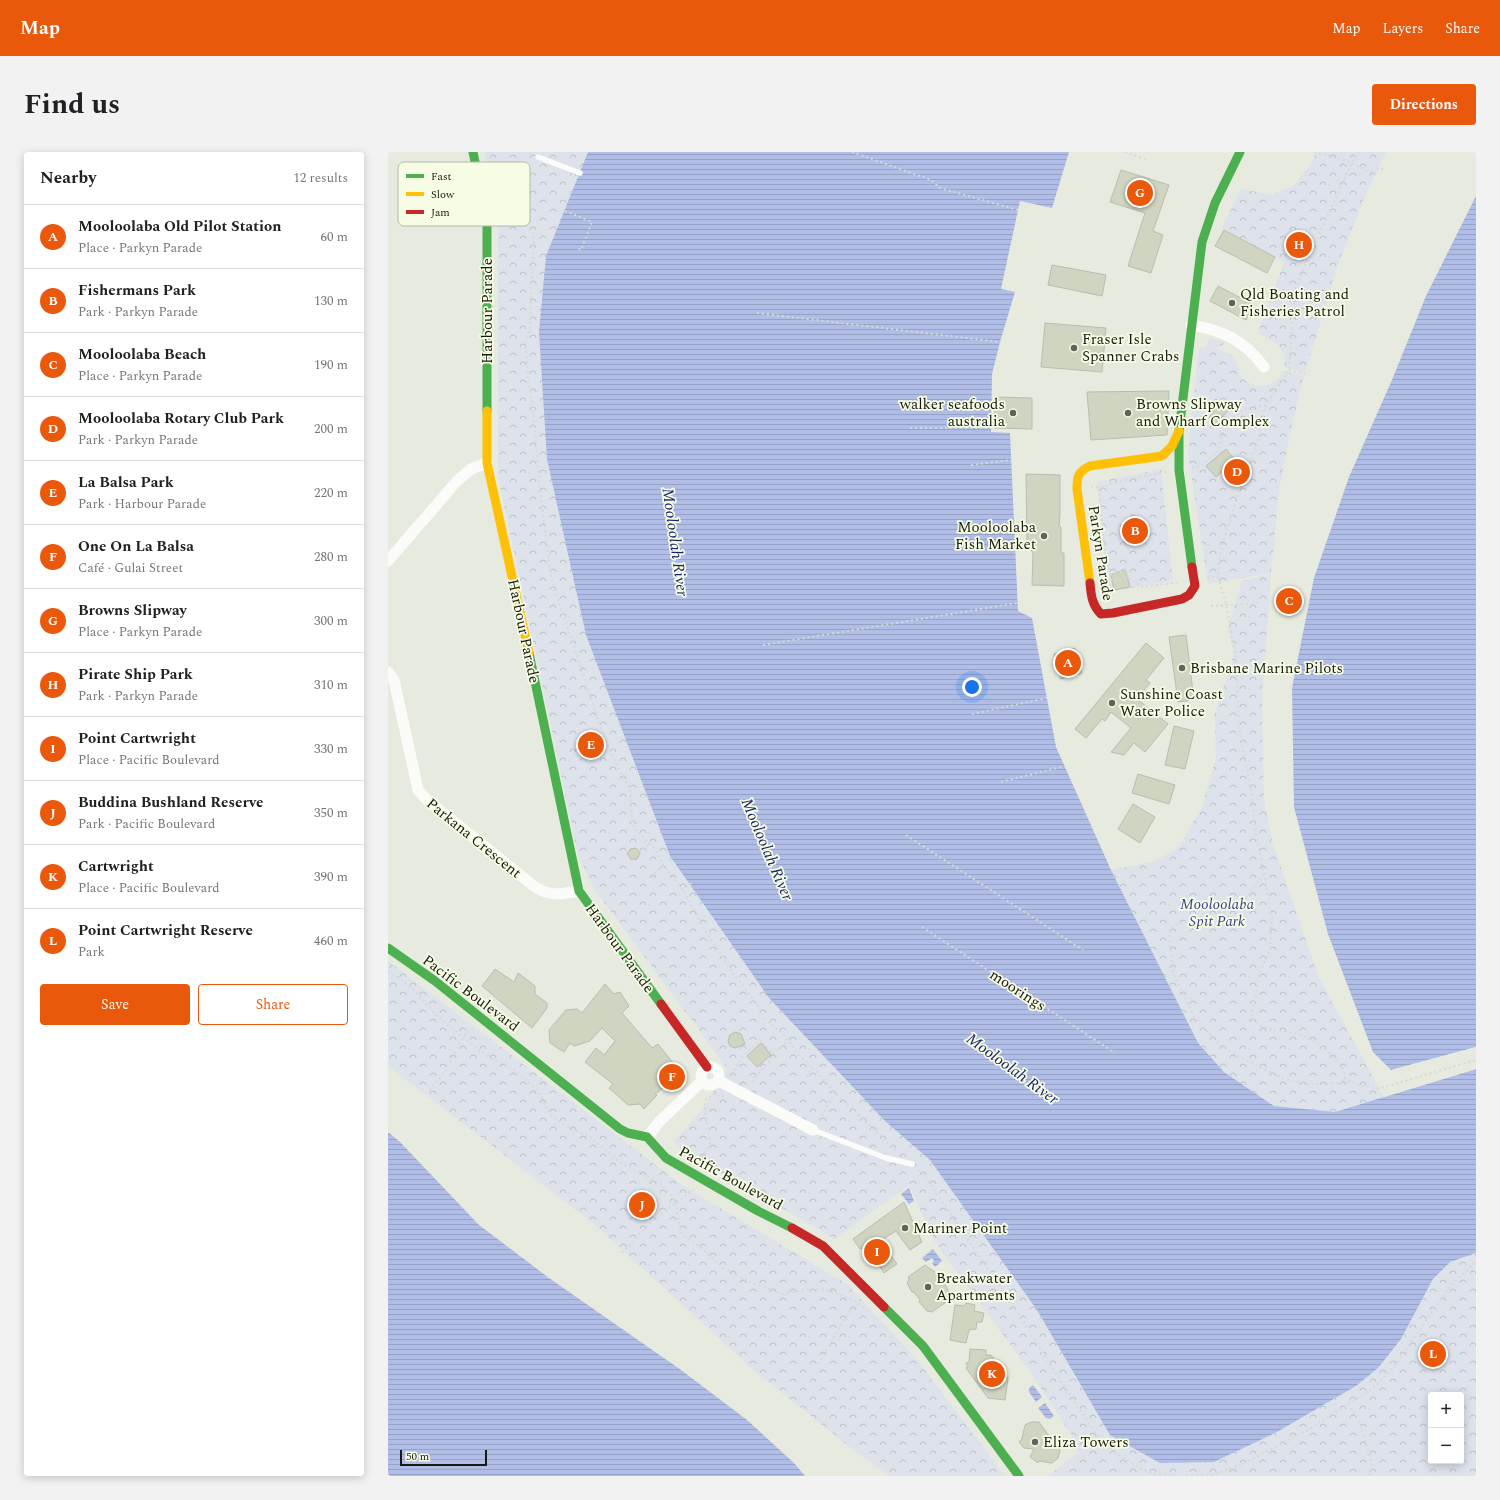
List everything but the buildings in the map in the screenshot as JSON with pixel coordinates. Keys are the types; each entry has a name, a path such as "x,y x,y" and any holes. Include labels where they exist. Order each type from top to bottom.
{"street":[{"name":"Harbour Parade","path":"473,152 475,162"},
{"path":"1195,580 1179,470 1178,431 1200,253 1204,233 1215,203 1240,152"},
{"name":"Harbour Parade","path":"488,226 487,463 579,891 707,1068"},
{"path":"1191,325 1218,331 1253,353 1264,367"},
{"path":"1162,456 1172,446 1178,431"},
{"path":"1162,456 1167,457 1174,462 1179,470"},
{"name":"Parkyn Parade","path":"1162,456 1090,466 1082,470 1077,475 1077,489 1094,605 1098,612 1105,614 1182,599 1191,594 1195,580"},
{"path":"388,561 457,481 471,469 487,463"},
{"name":"Parkana Crescent","path":"388,672 394,680 418,790 426,799 544,893 555,895 579,891"},
{"name":"Pacific Boulevard","path":"388,948 435,981 620,1128 628,1133 647,1137 666,1158 758,1211 778,1220 823,1246 923,1346 1019,1476"},
{"path":"647,1137 660,1121 702,1081 702,1073 707,1068 713,1067 718,1071 720,1076 715,1085 706,1085 702,1081"},
{"path":"718,1081 813,1130"}],"lane":[{"path":"538,157 580,173"},
{"path":"813,1130 886,1158 912,1164"}],"path":[{"path":"852,152 931,180 940,188 1018,210"},
{"path":"1125,152 1148,160"},
{"path":"1314,152 1351,163 1375,174 1378,168 1386,170"},
{"path":"1264,874 1249,894 1238,905 1225,912 1213,913 1173,926 1169,933 1173,972 1195,1018 1220,1045 1243,1059 1282,1078 1308,1084 1341,1084 1345,1077 1344,1070 1326,1048 1299,1034 1263,1027 1254,1021 1251,1016 1260,972 1270,950 1272,916 1256,827 1252,795 1239,728 1236,659 1226,604 1218,576 1220,554 1244,474 1258,442 1265,406 1289,370 1296,290 1307,260 1357,152"},
{"path":"565,211 592,222 582,250 577,248"},
{"path":"532,232 534,242 530,328 526,342 527,365 551,578 603,734 612,756 630,789 632,821 634,828 654,848 663,865 682,890 703,928 731,970 754,1000 765,1019 783,1034 797,1053 812,1066 835,1093 924,1175 1019,1315 1101,1441 1120,1456 1140,1468 1151,1473 1175,1476"},
{"path":"757,313 1000,342"},
{"path":"1289,370 1309,375"},
{"path":"1218,576 1142,587 1128,578 1112,581 1104,544 1099,488 1125,480 1201,466 1219,450 1223,427 1236,414 1252,406 1265,406"},
{"path":"910,428 992,428"},
{"path":"971,465 1011,460"},
{"path":"1110,575 1126,569 1128,578"},
{"path":"763,645 1017,603"},
{"path":"1211,606 1261,603"},
{"path":"972,714 1047,698"},
{"path":"1001,782 1065,766"},
{"path":"906,836 1083,950"},
{"path":"638,851 650,844"},
{"path":"652,878 663,865"},
{"path":"682,890 693,882"},
{"name":"moorings","path":"922,927 1115,1053"},
{"path":"388,972 398,977 415,992 438,1017 480,1052 516,1071 538,1091 549,1113 558,1121 589,1136 619,1162 660,1183 672,1196 676,1204 682,1234 723,1268 752,1283 783,1294 814,1288 832,1292 855,1300 864,1308"},
{"path":"429,1090 444,1073 463,1037"},
{"path":"753,1082 756,1076 771,1060 773,1054 788,1041"},
{"path":"1343,1080 1377,1089 1476,1060"},
{"path":"807,1077 812,1066"},
{"path":"813,1130 835,1093"},
{"path":"622,1253 649,1224 676,1204"},
{"path":"1180,1476 1212,1475 1238,1466 1303,1433 1372,1389 1394,1367 1450,1286 1476,1262"},
{"path":"818,1364 848,1314 859,1304"},
{"path":"1348,1404 1359,1421 1372,1464 1369,1476"}],"green space":[{"path":"484,152 588,152 546,256 586,635 670,856 769,998 885,1121 930,1160 1037,1310 1110,1435 1214,1462 1277,1432 1356,1386 1378,1368 1401,1339 1433,1279 1450,1262 1476,1253 1476,1476 1048,1476 1078,1453 1071,1434 1031,1373 936,1244 909,1185 835,1239 677,1147 675,1140 702,1110 727,1068 595,890 578,855 498,476 498,226 530,226 530,162 486,162"},
{"path":"1316,152 1386,152 1364,199 1336,270 1305,373 1284,367 1284,354 1278,346 1258,333 1284,262 1222,228 1241,189 1272,195 1294,185 1310,165"},
{"path":"1212,338 1226,343 1216,348 1233,357 1242,377 1252,384 1264,386 1270,384 1280,377 1283,371 1304,376 1292,425 1279,490 1271,573 1208,584 1188,454 1199,348 1206,347 1209,339"},
{"path":"1161,469 1173,580 1109,592 1097,482"},
{"name":"Mooloolaba Spit Park","path":"1271,574 1262,699 1264,798 1273,845 1319,978 1384,1097 1335,1112 1274,1106 1224,1072 1198,1043 1111,870 1155,861 1178,848 1202,807 1216,758 1215,713 1234,654 1228,627 1242,581"},
{"path":"388,961 682,1185 847,1284 918,1361 1005,1476 890,1476 851,1448 751,1368 594,1224 388,1066"}],"water":[{"name":"Mooloolah River","path":"588,152 1069,152 1052,208 1020,201 1001,289 1015,292 992,374 991,432 1010,433 1018,611 1032,618 1056,747 1111,870 1198,1043 1224,1072 1274,1106 1335,1112 1476,1069 1476,1253 1450,1262 1433,1279 1401,1339 1378,1368 1356,1386 1277,1432 1214,1462 1160,1463 1110,1435 1037,1310 930,1160 885,1121 769,998 670,856 586,635 547,459 539,332 546,256"},
{"path":"1476,196 1476,1047 1391,1070 1373,1052 1328,934 1294,807 1292,688 1314,578 1349,477 1392,380 1426,296"},
{"path":"388,1132 400,1142 479,1225 549,1278 681,1370 747,1420 795,1464 805,1476 388,1476"},
{"path":"909,1188 914,1201 909,1204 901,1194"},
{"path":"933,1249 942,1261 935,1267 932,1263 934,1261 932,1258 926,1262 922,1258"},
{"path":"1033,1385 1042,1397 1036,1402 1029,1392 1029,1388"},
{"path":"1045,1403 1054,1416 1050,1419 1046,1418 1038,1408"}],"pier":[{"path":"1476,1047 1476,1049 1390,1072 1391,1070"},
{"path":"1476,1067 1476,1069 1384,1097 1385,1094"}],"traffic: fast":[{"path":"473,152 475,162"},
{"path":"1192,567 1179,470 1179,431 1202,242 1215,203 1240,152"},
{"path":"487,226 487,411"},
{"path":"529,653 579,891 661,1004"},
{"path":"388,948 435,981 620,1129 628,1133 647,1137 666,1158 758,1211 792,1228"},
{"path":"884,1307 923,1346 1019,1476"}],"traffic: slow":[{"path":"487,411 487,463 529,653"},
{"path":"1090,583 1077,489 1079,475 1083,470 1090,466 1162,456 1172,446 1179,431"}],"traffic: jam":[{"path":"1090,583 1092,600 1098,611 1101,614 1113,613 1182,599 1189,595 1195,586 1192,567"},
{"path":"661,1004 707,1067"},
{"path":"792,1228 823,1246 884,1307"}],"place":[{"name":"Browns Slipway","path":"1140,193"},
{"name":"Pirate Ship Park","path":"1299,245"},
{"name":"Qld Boating and Fisheries Patrol","path":"1232,303"},
{"name":"Fraser Isle Spanner Crabs","path":"1074,348"},
{"name":"walker seafoods australia","path":"1013,413"},
{"name":"Browns Slipway and Wharf Complex","path":"1128,413"},
{"name":"Mooloolaba Rotary Club Park","path":"1237,472"},
{"name":"Fishermans Park","path":"1135,531"},
{"name":"Mooloolaba Fish Market","path":"1044,536"},
{"name":"Mooloolaba Beach","path":"1289,601"},
{"name":"Mooloolaba Old Pilot Station","path":"1068,663"},
{"name":"Brisbane Marine Pilots","path":"1182,668"},
{"name":"Sunshine Coast Water Police","path":"1112,703"},
{"name":"La Balsa Park","path":"591,745"},
{"name":"One On La Balsa","path":"672,1077"},
{"name":"Buddina Bushland Reserve","path":"642,1205"},
{"name":"Mariner Point","path":"905,1228"},
{"name":"Point Cartwright","path":"877,1252"},
{"name":"Breakwater Apartments","path":"928,1287"},
{"name":"Point Cartwright Reserve","path":"1433,1354"},
{"name":"Cartwright","path":"992,1374"},
{"name":"Eliza Towers","path":"1035,1442"}]}
